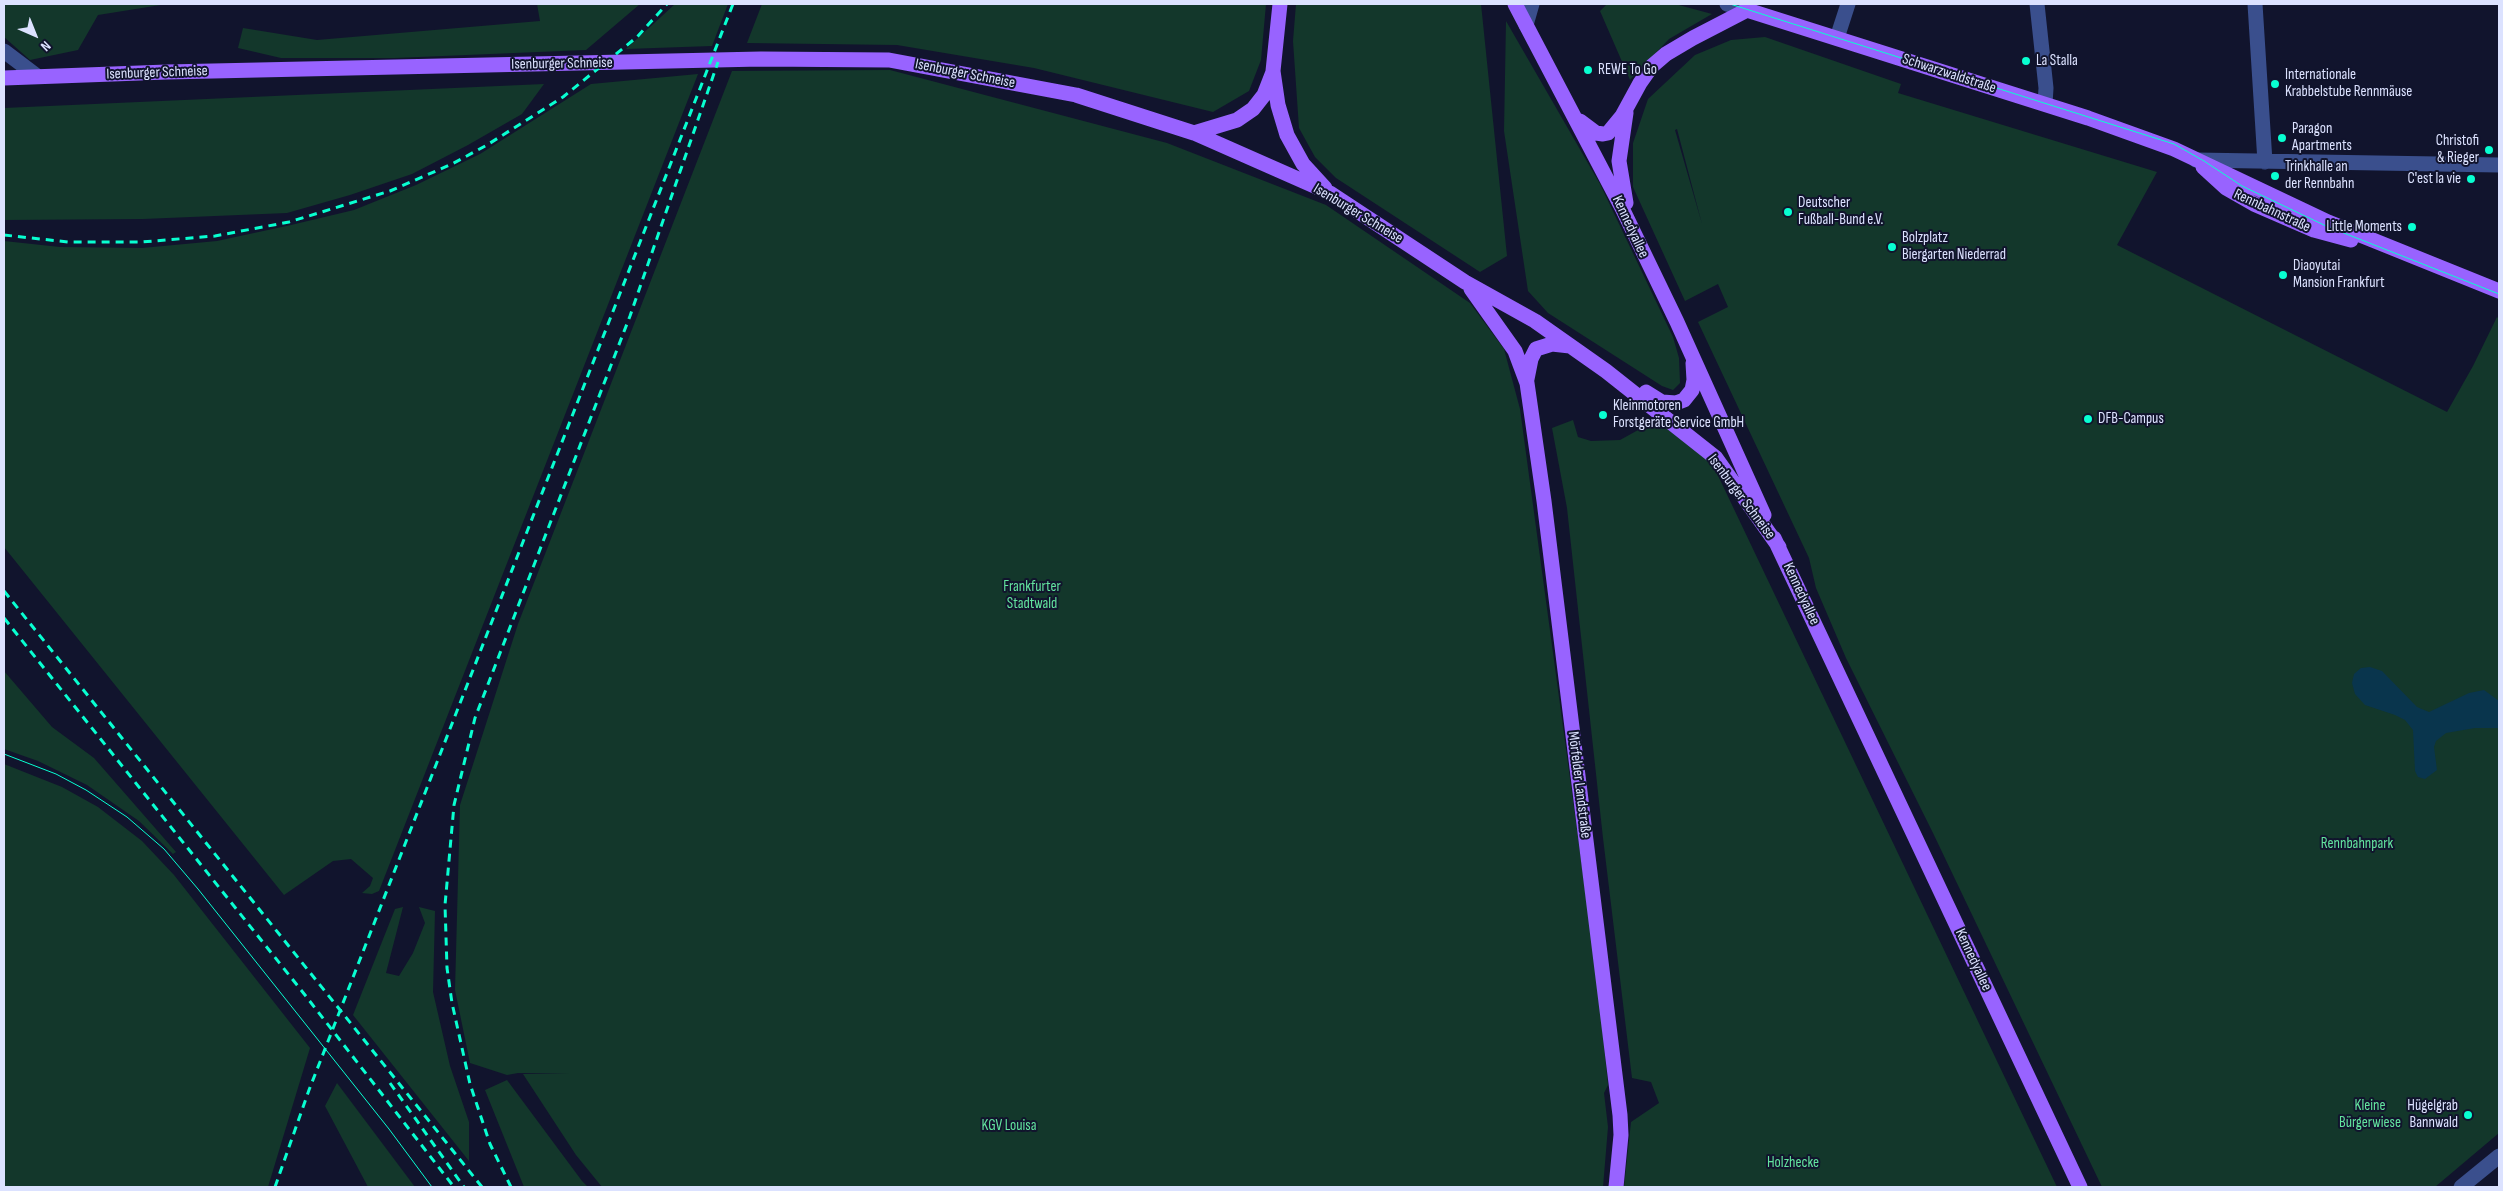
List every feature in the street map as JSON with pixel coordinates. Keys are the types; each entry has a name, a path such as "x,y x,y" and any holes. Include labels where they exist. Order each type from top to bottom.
{"main road":[{"path":"1280,4 1273,71 1278,105 1287,135 1303,164 1330,193"},
{"name":"Kennedyallee","path":"1515,4 1576,119 1692,356 1778,547 2080,1187"},
{"path":"1576,119 1594,132 1605,134 1611,129 1628,104 1643,77 1666,54 1747,10"},
{"name":"Schwarzwaldstraße","path":"1747,10 2045,104 2150,141"},
{"name":"Isenburger Schneise","path":"4,78 761,59 889,60 1076,95 1194,133 1330,193 1465,282 1535,322 1597,364 1716,458 1778,547"},
{"path":"1194,133 1237,120 1253,110 1264,95 1273,71"},
{"path":"1628,104 1619,161 1625,200 1635,226 1634,235"},
{"name":"Rennbahnstraße","path":"2150,141 2174,148 2320,218 2499,292"},
{"name":"Mörfelder Landstraße","path":"1465,282 1512,346 1527,383 1544,501 1620,1115 1621,1135 1616,1187"},
{"name":"Mörfelder Landstraße","path":"1527,383 1530,359 1536,350 1552,344 1570,346"},
{"path":"1597,364 1662,402 1671,404 1684,400 1692,390 1694,380 1692,356"}],"street":[{"path":"1526,24 1532,4"},
{"name":"Schwarzwaldstraße","path":"1726,4 1747,10"},
{"path":"1836,38 1848,4"},
{"path":"2037,4 2046,88 2045,104"},
{"path":"2255,4 2265,162"},
{"path":"4,51 37,76"},
{"path":"2196,160 2499,165"},
{"path":"2460,1187 2499,1156"}],"green space":[{"path":"4,4 167,4 98,15 78,50 30,60 4,37"},
{"path":"537,4 640,4 586,50 395,58 281,58 238,48 243,28 317,40 540,21"},
{"path":"675,4 728,4 712,46 626,49"},
{"path":"762,4 1266,4 1261,60 1249,91 1213,112 1034,68 897,45 747,43"},
{"path":"1296,4 1481,4 1507,256 1480,272 1336,178 1315,157 1299,128 1293,41"},
{"path":"1607,4 1675,4 1712,14 1669,39 1630,80 1600,11"},
{"path":"1506,21 1600,184 1673,337 1679,358 1680,383 1673,390 1662,386 1548,313 1528,291 1504,131"},
{"path":"1765,37 1901,84 1898,93 2157,172 2117,245 2447,412 2473,366 2497,317 2499,319 2499,1133 2435,1187 2102,1187 1933,833 1846,658 1816,588 1809,558 1698,322 1728,307 1718,284 1685,301 1633,187 1633,143 1648,99 1695,55 1731,40","holes":["1677,129 1702,224 1675,130"]},
{"name":"Frankfurter Stadtwald","path":"890,70 1167,143 1326,205 1470,303 1504,349 1520,409 1597,978 1608,1085 1604,1093 1608,1127 1603,1187 602,1187 576,1155 523,1074 569,1073 518,1073 507,1075 470,1063 455,990 460,805 518,624 732,71"},
{"path":"698,74 379,891 372,894 362,893 370,886 373,878 351,859 333,861 284,895 4,547 4,241 60,247 142,248 217,241 354,210 416,185 480,154 591,84"},
{"path":"544,84 522,114 412,174 350,195 287,213 143,219 4,220 4,108"},
{"name":"Holzhecke","path":"1573,420 1578,437 1591,441 1620,440 1640,429 1664,426 1712,463 2057,1187 1624,1187 1631,1122 1659,1103 1651,1082 1632,1078 1603,838 1567,508 1552,428"},
{"path":"4,671 52,727 94,758 176,852 173,854 139,821 87,785 38,761 4,749"},
{"path":"4,764 62,787 98,807 142,841 174,875 310,1048 268,1187 4,1187"},
{"path":"403,907 386,973 399,976 413,953 425,923 419,907 435,911 433,992 450,1066 469,1122 469,1161 353,1015 395,909"},
{"path":"507,1080 588,1187 524,1187 485,1090"},
{"path":"337,1083 415,1187 368,1187 325,1106"}],"water":[{"path":"2370,667 2382,671 2417,707 2429,712 2469,693 2484,690 2499,701 2499,728 2475,728 2446,733 2436,741 2434,747 2437,770 2425,779 2418,777 2415,771 2413,730 2405,720 2365,705 2355,694 2352,683 2354,674 2361,668"}],"tram line":[{"path":"1730,4 2174,144 2242,186 2326,226 2499,294"},
{"path":"4,754 56,774 86,790 127,817 164,849 389,1129 432,1187"}],"railway":[{"path":"4,235 68,242 141,242 215,236 289,222 390,191 452,164 487,145 563,97 637,37 667,4"},
{"path":"275,1187 309,1090 733,4"},
{"path":"511,1187 490,1144 470,1084 452,1003 447,968 445,905 454,805 475,718 630,316 718,62"},
{"path":"4,591 482,1187"},
{"path":"4,618 305,995 454,1187"},
{"path":"390,1083 464,1187"}],"place":[{"name":"La Stalla","path":"2026,61"},
{"name":"REWE To Go","path":"1588,70"},
{"name":"Internationale Krabbelstube Rennmäuse","path":"2275,84"},
{"name":"Paragon Apartments","path":"2282,138"},
{"name":"Christofi & Rieger","path":"2489,150"},
{"name":"Trinkhalle an der Rennbahn","path":"2275,176"},
{"name":"C'est la vie","path":"2471,179"},
{"name":"Deutscher Fußball-Bund e.V.","path":"1788,212"},
{"name":"Little Moments","path":"2412,227"},
{"name":"Bolzplatz Biergarten Niederrad","path":"1892,247"},
{"name":"Diaoyutai Mansion Frankfurt","path":"2283,275"},
{"name":"Kleinmotoren Forstgeräte Service GmbH","path":"1603,415"},
{"name":"DFB-Campus","path":"2088,419"},
{"name":"Hügelgrab Bannwald","path":"2468,1115"}],"park label":[{"name":"Rennbahnpark","path":"2357,844"},
{"name":"Kleine Bürgerwiese","path":"2370,1114"},
{"name":"KGV Louisa","path":"1009,1126"}]}
